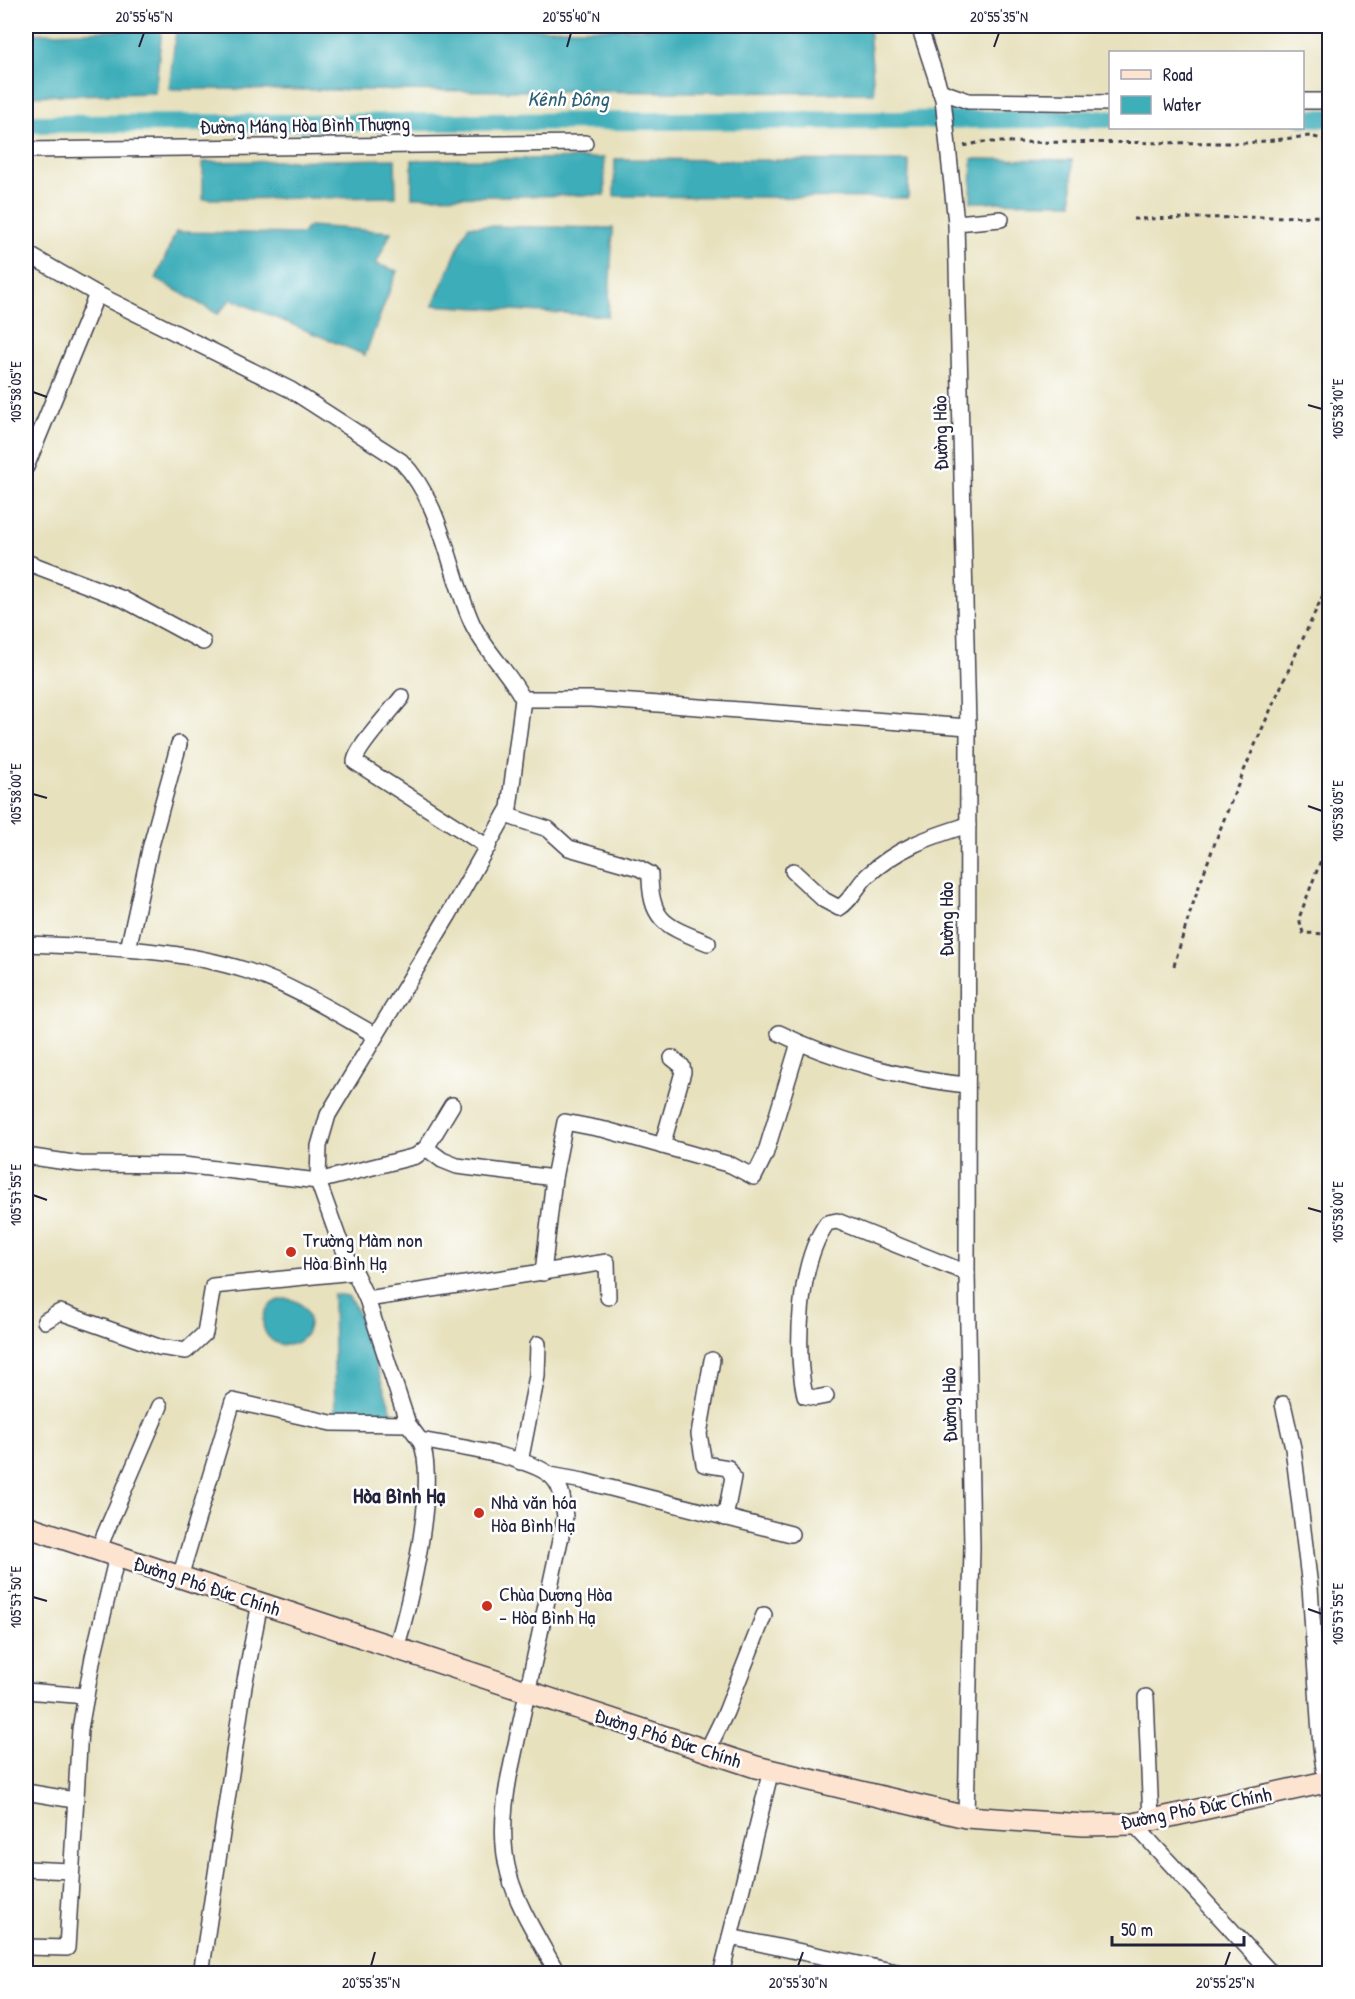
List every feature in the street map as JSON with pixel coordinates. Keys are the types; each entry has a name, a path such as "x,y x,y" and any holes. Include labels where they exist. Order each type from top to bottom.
{"main road":[{"name":"Đường Phó Đức Chính","path":"26,1526 707,1751 771,1770 966,1816 1084,1825 1143,1822 1328,1781"}],"street":[{"name":"Đường Hào","path":"920,26 941,95 956,223 968,727 966,1085 972,1547 966,1816"},
{"path":"941,95 968,101 1109,103"},
{"path":"1304,101 1329,101"},
{"name":"Đường Máng Hòa Bình Thượng","path":"26,150 585,143"},
{"path":"956,223 1001,219"},
{"path":"26,253 97,294 291,390 401,461 415,475 435,520 473,625 494,658 515,683 523,699 509,808 328,1115 319,1146 318,1181 338,1237 367,1299 408,1424 420,1440 425,1452 415,1581 396,1648"},
{"path":"26,467 97,294"},
{"path":"26,562 123,599 203,642"},
{"path":"402,697 355,757 355,762 488,847"},
{"path":"523,699 591,699 968,727"},
{"path":"128,949 150,849 179,744"},
{"path":"505,815 548,829 569,848 639,868 650,874 653,907 663,921 708,943"},
{"path":"793,871 824,900 839,908 845,904 869,874 900,850 924,839 968,825"},
{"path":"26,944 128,949 180,955 248,971 300,993 375,1035"},
{"path":"779,1033 799,1043 887,1069 966,1085"},
{"path":"543,1273 554,1178 565,1122 730,1165 754,1177 765,1155 799,1043"},
{"path":"662,1146 683,1072 682,1066 672,1058"},
{"path":"26,1156 80,1164 183,1165 318,1181 416,1156 426,1148 452,1106"},
{"path":"426,1148 442,1160 457,1166 554,1178"},
{"path":"826,1396 816,1398 805,1396 798,1345 809,1265 816,1242 827,1223 837,1221 967,1273"},
{"path":"367,1299 607,1262 608,1297"},
{"path":"45,1321 60,1312 159,1347 186,1351 205,1333 213,1286 354,1272"},
{"path":"520,1462 537,1376 538,1344"},
{"path":"712,1360 701,1420 701,1449 704,1464 728,1468 733,1477 725,1518"},
{"path":"180,1577 233,1401 331,1424 408,1424"},
{"path":"1283,1404 1291,1433 1304,1535 1321,1748 1328,1781"},
{"path":"26,1947 67,1948 80,1729 107,1553 160,1406"},
{"path":"420,1440 520,1462 550,1475 583,1481 791,1534"},
{"path":"550,1475 562,1492 565,1517 504,1803 503,1857 519,1904 558,1974"},
{"path":"201,1974 244,1686 260,1603"},
{"path":"707,1751 726,1712 764,1614"},
{"path":"26,1690 86,1696"},
{"path":"1146,1696 1143,1822 1272,1974"},
{"path":"721,1974 771,1770"},
{"path":"26,1792 74,1800"},
{"path":"26,1869 71,1871"},
{"path":"730,1937 906,1974"}],"path":[{"path":"947,143 1246,143 1310,136 1329,141"},
{"path":"1133,219 1329,216"},
{"path":"1174,966 1191,906 1271,709 1329,580"},
{"path":"1324,746 1329,738"},
{"path":"1329,836 1299,918 1303,933 1329,934"}],"water":[{"path":"869,27 874,93 169,89 176,31"},
{"path":"162,29 155,93 26,96 26,34"},
{"path":"604,158 605,195 412,197 412,160"},
{"path":"395,159 396,197 203,199 203,162"},
{"path":"615,159 909,161 908,198 614,196"},
{"path":"972,159 1072,160 1072,203 971,202"},
{"path":"309,226 391,232 376,264 397,271 365,355 231,299 218,314 156,279 176,232 302,234"},
{"path":"468,226 613,228 608,316 433,305"},
{"path":"333,1294 348,1296 356,1308 394,1418 335,1418"},
{"path":"286,1299 302,1306 309,1322 302,1338 286,1345 270,1338 263,1322 270,1306"}],"waterway":[{"name":"Kênh Đông","path":"1304,118 1330,118"},
{"name":"Kênh Đông","path":"26,124 1109,119"}],"place":[{"name":"Trường Màm non Hòa Bình Hạ","path":"291,1252"},
{"name":"Nhà văn hóa Hòa Bình Hạ","path":"479,1513"},
{"name":"Chùa Dương Hòa - Hòa Bình Hạ","path":"487,1606"}],"district":[{"name":"Hòa Bình Hạ","path":"399,1495"}]}
